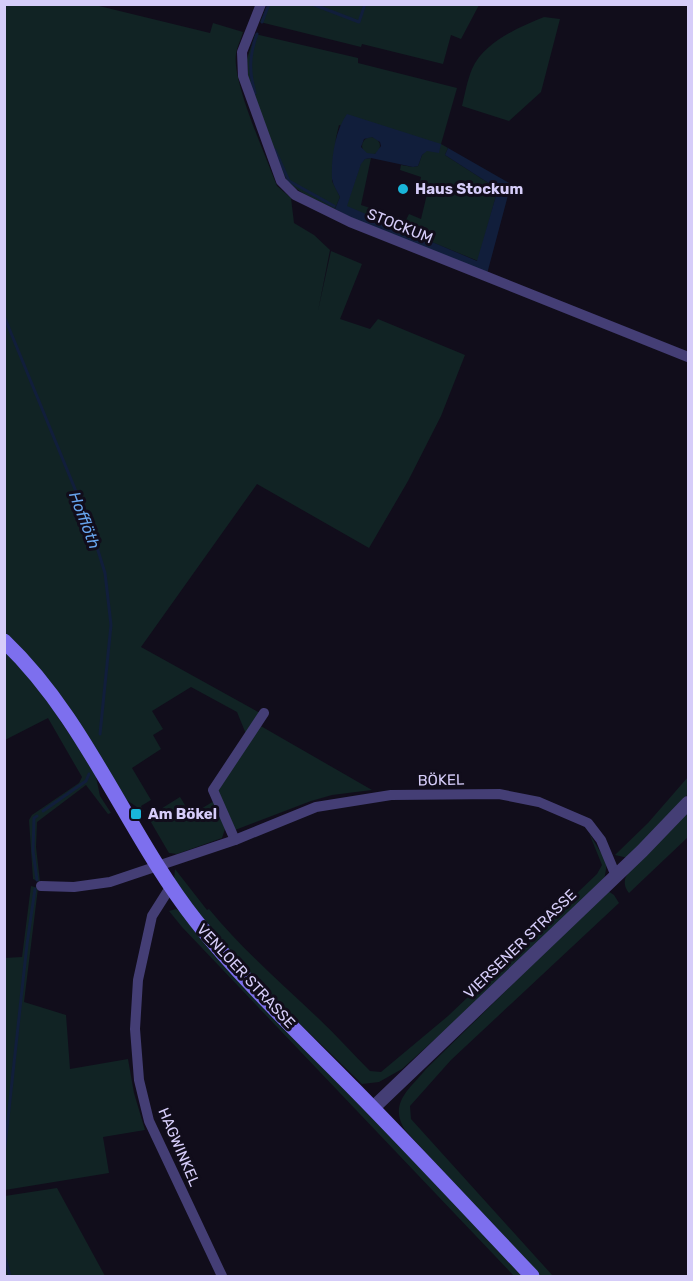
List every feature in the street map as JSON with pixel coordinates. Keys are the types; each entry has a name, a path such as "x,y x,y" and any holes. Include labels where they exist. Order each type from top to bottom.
{"main road":[{"name":"VENLOER STRASSE","path":"4,641 41,682 64,714 171,886 196,921 248,981 373,1108 532,1276"}],"street":[{"name":"STOCKUM","path":"261,4 242,52 243,76 281,181 295,195 350,222 688,357"},
{"path":"235,840 213,790 264,713"},
{"name":"BÖKEL","path":"41,886 98,885 159,867 235,840 316,807 392,795 499,794 539,802 588,823 601,840 616,876"},
{"name":"VIERSENER STRASSE","path":"373,1108 616,876 688,803"},
{"name":"HAGWINKEL","path":"171,886 152,916 138,980 135,1029 139,1080 149,1121 222,1276"}],"shaded area":[{"path":"267,4 479,5 461,39 451,35 443,64 260,22"},
{"path":"5,5 95,5 210,33 213,23 243,32 237,49 236,66 249,115 273,176 277,186 291,198 294,223 314,235 330,250 318,311 331,251 362,264 340,319 370,329 378,319 465,355 441,416 408,481 369,548 257,484 141,647 260,713 246,734 237,712 191,687 152,711 163,729 153,735 161,749 132,768 151,800 141,806 144,812 121,796 5,634"},
{"path":"544,17 560,19 541,92 509,121 462,106 472,69 485,51 493,43 513,31"},
{"path":"255,34 358,58 358,63 457,88 441,144 448,148 445,155 498,189 478,261 346,207 361,163 371,158 361,205 406,220 409,214 421,219 429,186 420,182 421,177 400,170 401,165 418,166 422,155 427,150 339,125 332,181 340,197 335,209 298,190 286,179 248,77 247,59"},
{"path":"371,137 379,142 380,146 375,154 371,155 363,150 362,146 367,138"},
{"path":"4,650 39,689 95,772 100,796 111,813 108,814 86,785 37,822 36,847 40,882 33,879 29,820 32,815 79,783 82,777 48,718 5,740"},
{"path":"259,725 372,790 332,795 311,801 235,830 216,790"},
{"path":"688,777 688,794 628,858 615,855 648,823"},
{"path":"180,797 191,815 214,801 226,826 222,838 177,854 169,853 148,817"},
{"path":"688,810 688,837 629,893 625,880 634,865"},
{"path":"589,833 607,863 604,881 517,965 402,1069 379,1082 362,1084 255,980 201,917 174,879 175,869 207,910 209,909 248,952 325,1024 370,1071 381,1072 448,1016 597,874 602,865"},
{"path":"31,886 38,888 24,1002 66,1015 70,1069 128,1059 134,1093 145,1130 103,1137 109,1173 5,1190 4,958 22,957"},
{"path":"608,891 619,903 451,1060 410,1106 411,1119 553,1276 538,1276 405,1130 400,1120 400,1104 408,1090 426,1069"},
{"path":"176,909 185,914 523,1276 514,1276 182,927 169,911"},
{"path":"57,1188 105,1276 5,1276 5,1196"}],"water":[{"path":"347,114 441,144 439,153 427,151 422,155 418,166 413,167 371,158 365,159 361,164 347,206 477,261 498,189 445,155 448,148 511,184 487,274 335,209 340,197 332,179 332,162 337,136","holes":["372,137 380,142 381,146 375,154 367,153 361,147 364,139"]}],"waterway":[{"path":"262,22 269,4"},
{"path":"312,4 359,22 365,4"},
{"path":"255,93 251,64 257,34"},
{"path":"275,150 289,181 334,206"},
{"name":"Hofflöth","path":"4,316 91,528 105,573 111,625 100,734"},
{"name":"Hofflöth","path":"43,811 86,781 89,774"},
{"name":"Hofflöth","path":"37,816 34,818 33,851 37,880"},
{"name":"Hofflöth","path":"4,1155 35,889"},
{"name":"Hofflöth","path":"4,1254 10,1276"}],"place":[{"name":"Haus Stockum","path":"403,189"},
{"name":"Am Bökel","path":"136,814"}]}
